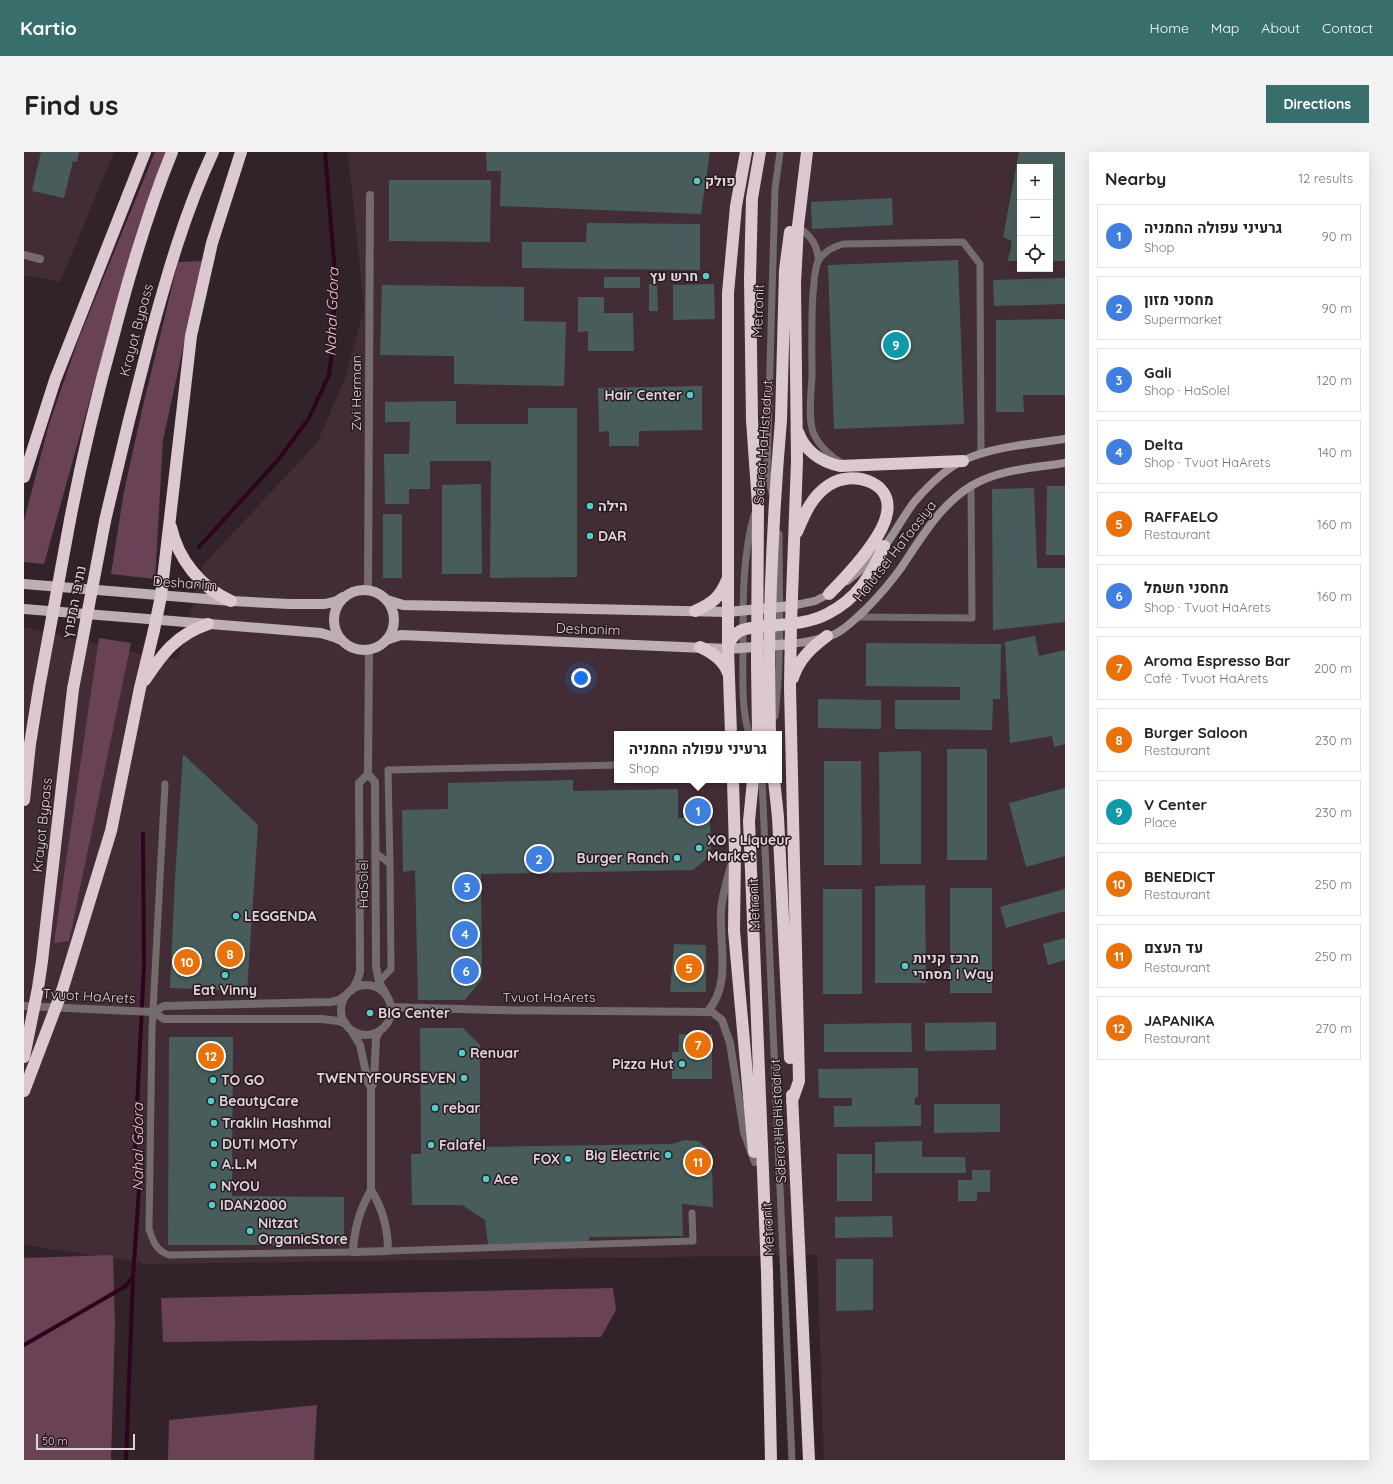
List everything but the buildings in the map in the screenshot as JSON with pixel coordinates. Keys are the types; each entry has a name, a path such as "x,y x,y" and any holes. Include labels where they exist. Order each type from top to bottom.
{"highway":[{"path":"24,477 54,380 146,152"},
{"name":"Krayot Bypass","path":"70,520 95,406 131,270 150,211 172,152"},
{"name":"Krayot Bypass","path":"105,521 129,414 165,280 184,222 213,152"},
{"path":"24,1091 62,991 110,831 161,596 191,336 212,243 241,152"},
{"path":"731,731 728,649 728,293 736,206 746,152"},
{"name":"Sderot HaHistadrut","path":"758,731 758,505 752,420 750,279 752,198 760,152"},
{"name":"Sderot HaHistadrut","path":"770,731 770,589 774,505 782,420 785,270 801,152"},
{"path":"792,1101 799,1082 790,687 785,645 785,624 794,540 797,429 795,284 798,226 807,152"},
{"path":"797,429 805,445 822,460 833,464 850,466 963,461"},
{"path":"24,468 32,452"},
{"path":"794,540 810,504 822,490 830,484 844,478 854,478 877,485 884,491 887,497 888,505 885,522 863,556 828,594"},
{"name":"נתיבי המפרץ","path":"39,688 70,520"},
{"name":"נתיבי המפרץ","path":"74,689 105,521"},
{"path":"170,521 179,551 191,569 212,591 231,601"},
{"path":"728,649 730,640 743,630 814,620 827,614 854,595 866,581 872,572 884,546"},
{"path":"695,611 707,606 717,597 723,589 728,577"},
{"path":"140,688 170,646 186,634 208,624"},
{"path":"790,687 796,669 804,656 827,636"},
{"path":"700,647 722,662 729,675"},
{"name":"Krayot Bypass","path":"24,800 30,744 39,688"},
{"name":"Krayot Bypass","path":"24,1057 42,961 74,689"},
{"path":"733,783 735,848 734,931 755,1162 767,1272"},
{"name":"Sderot HaHistadrut","path":"753,783 748,822 767,1272 771,1460"},
{"name":"Sderot HaHistadrut","path":"774,783 778,817 809,1460"}],"main road":[{"name":"Deshanim","path":"24,584 161,596 289,604 325,604 337,601 344,597"},
{"path":"24,609 321,633 334,636 350,647 368,650 378,646 386,640 392,632 394,618 393,612 387,600 375,592 368,590 359,590 344,597 338,604 333,619 334,627 340,640"},
{"name":"Deshanim","path":"387,600 403,605 728,612 786,606"},
{"name":"Deshanim","path":"386,640 401,635 728,649 785,645"}],"street":[{"name":"Zvi Herman","path":"368,590 370,195"},
{"path":"24,255 40,259"},
{"name":"Halutsei HaTaasiya","path":"786,606 809,603 828,594 856,574 884,546 915,501 944,473 963,461 981,454 1012,447 1065,439"},
{"name":"Halutsei HaTaasiya","path":"785,645 827,636 842,629 858,617 886,588 939,513 950,502 971,486 987,477 1002,473 1065,463"},
{"name":"HaSolel","path":"368,650 368,774 375,782 376,966 380,982 386,994"},
{"name":"HaSolel","path":"349,992 357,981 361,968 359,783 368,774"},
{"path":"735,848 721,911 722,980 717,997 707,1012 712,1012 719,1016 725,1024 730,1043 744,1132 755,1162"},
{"path":"371,1088 374,1082 376,1038 379,1032 389,1021 391,1007 390,1000 386,994 374,986 367,985 359,986 349,992 343,1002 342,1010 343,1018 360,1045 368,1082 371,1088 371,1190 365,1199 357,1223 353,1252 388,1251 388,1235 385,1220 377,1199 371,1190"},
{"name":"Tvuot HaArets","path":"24,1006 125,1012 151,1012 164,1006 331,1002 339,1000 349,992"},
{"name":"Tvuot HaArets","path":"391,1007 494,1010 707,1012"},
{"name":"Tvuot HaArets","path":"151,1012 164,1019 322,1018 339,1021 348,1027"},
{"path":"348,1027 365,1035 379,1032"}],"lane":[{"path":"727,399 723,295 730,209 740,152"},
{"name":"Metronit","path":"780,152 775,189 767,471 776,510 786,606"},
{"path":"798,226 806,233 816,245 818,250 818,262 814,275 812,303 812,425 814,433 829,453 841,462 850,466"},
{"path":"818,262 833,247 843,244 963,242 980,264 981,454"},
{"name":"Metronit","path":"748,731 745,720 742,695 743,610 747,550 752,519 767,471"},
{"path":"858,617 972,618 971,486"},
{"path":"770,731 785,645"},
{"path":"380,982 391,969 388,770 614,766"},
{"name":"Metronit","path":"762,783 792,1460"},
{"path":"164,784 151,1012 149,1229 152,1239 156,1247 162,1253 169,1256 353,1252"},
{"path":"376,852 390,864"},
{"path":"388,1251 693,1241 692,1213"}],"shaded area":[{"path":"24,152 114,152 60,282 24,275"},
{"path":"155,152 168,152 138,227 44,564 24,562 24,521 49,424 79,338"},
{"path":"348,152 1065,152 1065,1460 824,1460 817,1255 142,1264 141,1262 24,1245 24,627 158,658 178,659 203,565 317,443 346,376 364,308"},
{"path":"202,261 163,440 155,579 111,574 124,491 178,262"},
{"path":"99,638 131,643 69,941 54,943"},
{"path":"113,1255 115,1325 111,1460 24,1460 24,1258"},
{"path":"613,1288 616,1310 601,1337 163,1342 161,1298"},
{"path":"317,1405 314,1460 168,1460 169,1420"}],"waterway":[{"name":"Nahal Gdora","path":"199,547 278,460 309,418 329,375 334,335 334,261 325,152"},
{"name":"Nahal Gdora","path":"126,1460 133,1277 139,1190 135,1148 144,965 143,834"},
{"path":"24,1345 126,1286 133,1277"}],"place":[{"name":"פולק","path":"697,181"},
{"name":"חרש עץ","path":"706,276"},
{"name":"V Center","path":"896,345"},
{"name":"Hair Center","path":"690,395"},
{"name":"הילה","path":"590,506"},
{"name":"DAR","path":"590,536"},
{"name":"גרעיני עפולה החמניה","path":"698,811"},
{"name":"XO - Liqueur Market","path":"699,848"},
{"name":"Burger Ranch","path":"677,858"},
{"name":"מחסני מזון","path":"539,859"},
{"name":"Gali","path":"467,887"},
{"name":"LEGGENDA","path":"236,916"},
{"name":"Delta","path":"465,934"},
{"name":"Burger Saloon","path":"230,954"},
{"name":"BENEDICT","path":"187,962"},
{"name":"מרכז קניות מסחרי I Way","path":"905,966"},
{"name":"RAFFAELO","path":"689,968"},
{"name":"מחסני חשמל","path":"466,971"},
{"name":"Eat Vinny","path":"225,975"},
{"name":"BIG Center","path":"370,1013"},
{"name":"Aroma Espresso Bar","path":"698,1045"},
{"name":"Renuar","path":"462,1053"},
{"name":"JAPANIKA","path":"211,1056"},
{"name":"Pizza Hut","path":"682,1064"},
{"name":"TWENTYFOURSEVEN","path":"464,1078"},
{"name":"TO GO","path":"213,1080"},
{"name":"BeautyCare","path":"211,1101"},
{"name":"rebar","path":"435,1108"},
{"name":"Traklin Hashmal","path":"214,1123"},
{"name":"DUTI MOTY","path":"214,1144"},
{"name":"Falafel","path":"431,1145"},
{"name":"Big Electric","path":"668,1155"},
{"name":"FOX","path":"568,1159"},
{"name":"עד העצם","path":"698,1162"},
{"name":"A.L.M","path":"214,1164"},
{"name":"Ace","path":"486,1179"},
{"name":"NYOU","path":"213,1186"},
{"name":"IDAN2000","path":"212,1205"},
{"name":"Nitzat OrganicStore","path":"250,1231"}]}
